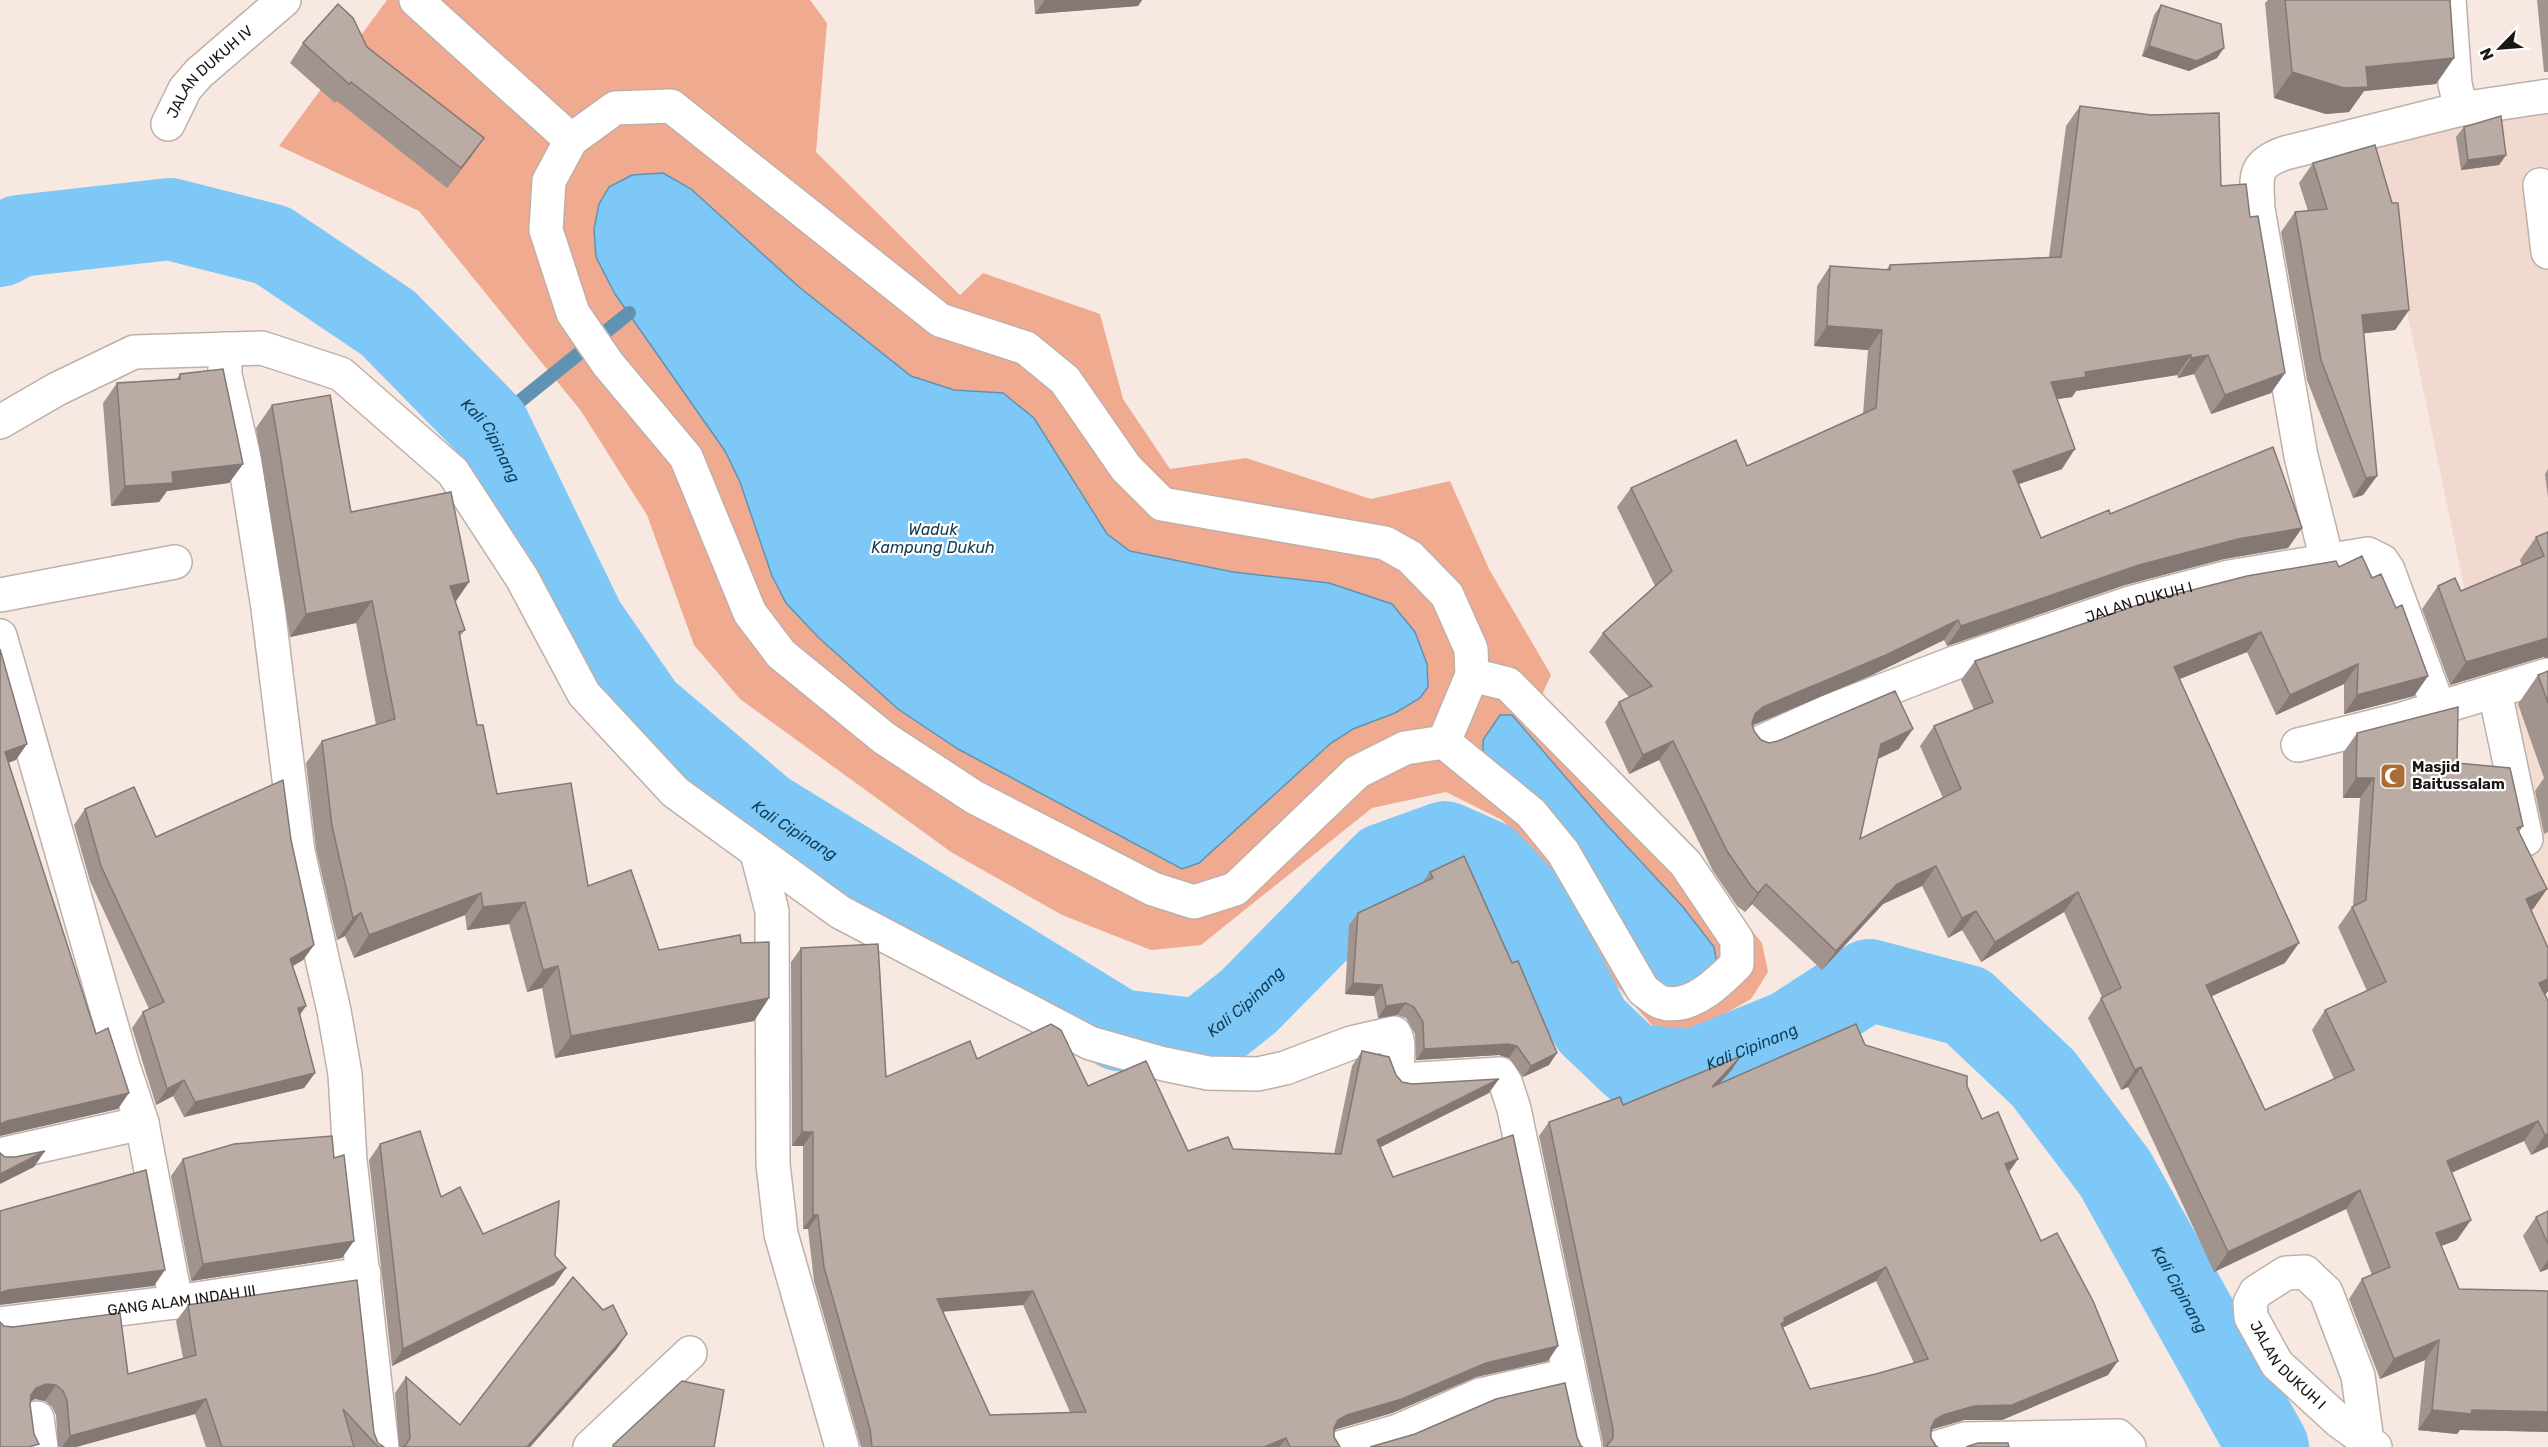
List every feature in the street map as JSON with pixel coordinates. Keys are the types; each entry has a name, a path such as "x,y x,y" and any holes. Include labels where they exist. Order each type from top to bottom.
{"street":[{"name":"JALAN DUKUH IV","path":"168,124 185,89 199,73 284,0"},
{"path":"416,0 571,140"},
{"path":"2449,0 2456,84 2461,109"},
{"path":"2327,560 2301,456 2258,209 2257,174 2266,160 2285,153 2461,109 2548,96"},
{"path":"1444,742 1472,675 1471,649 1447,595 1410,558 1385,543 1162,504 1125,468 1065,380 1026,348 940,320 671,106 615,108 571,140 549,181 546,230 573,313 608,364 686,457 750,613 781,654 884,738 974,797 1153,889 1194,902 1235,889 1357,772 1405,748 1444,742 1531,813 1544,828 1563,852 1643,990 1663,1003 1687,1002 1719,982 1737,964 1737,940 1686,864 1508,684 1472,675"},
{"path":"2540,186 2548,252"},
{"path":"0,422 57,389 134,352 262,348 341,374 453,472 522,578 584,694 675,792 757,854 840,912 1090,1043 1164,1064 1208,1073 1242,1075 1285,1068 1352,1043 1394,1033 1397,1039 1398,1071 1402,1080 1500,1074 1506,1084 1514,1109 1585,1447"},
{"path":"225,349 225,375 245,462 268,608 298,852 334,1011 345,1074 350,1160 382,1447"},
{"name":"JALAN DUKUH I","path":"1757,744 1827,712 2069,623 2175,590 2368,554 2382,561 2414,636 2439,709"},
{"path":"0,595 175,562"},
{"path":"0,636 123,1066 142,1123 176,1302"},
{"path":"2298,744 2439,709 2548,675"},
{"path":"2495,692 2526,839"},
{"path":"757,854 772,911 773,1164 782,1234 842,1447"},
{"path":"0,1155 142,1123"},
{"name":"JALAN DUKUH I","path":"2305,1272 2326,1292 2358,1376 2371,1444 2339,1420 2277,1364 2252,1317 2250,1303 2256,1292 2286,1274 2305,1272"},
{"name":"GANG ALAM INDAH III","path":"0,1324 176,1302 364,1274"},
{"path":"590,1447 690,1353"},
{"path":"1342,1447 1398,1431 1480,1395 1569,1375"},
{"path":"1939,1447 1965,1439 2118,1436 2129,1447"}],"shaded area":[{"path":"387,0 810,0 827,23 816,152 960,295 983,273 1100,314 1123,399 1170,469 1246,458 1371,499 1450,481 1489,569 1551,675 1541,697 1651,808 1762,943 1768,972 1751,999 1699,1028 1658,1032 1584,949 1539,857 1502,820 1446,792 1372,808 1201,945 1151,950 1062,915 951,852 740,699 694,645 647,515 581,411 419,211 279,146"},
{"path":"2548,106 2548,993 2368,123"},
{"path":"2548,699 2548,910 2500,716"}],"water":[{"name":"Waduk Kampung Dukuh","path":"663,173 691,189 799,287 911,376 954,390 1003,393 1034,418 1107,534 1130,551 1233,572 1329,583 1392,604 1415,632 1427,664 1428,687 1420,698 1395,713 1353,729 1331,743 1199,863 1182,869 958,749 898,709 818,637 786,603 772,576 740,482 725,451 615,294 596,257 594,229 599,204 609,187 632,175"},
{"path":"1500,715 1512,715 1606,824 1683,907 1714,947 1717,964 1680,993 1664,991 1483,756 1483,740"}],"building":[{"path":"2285,0 2450,0 2454,58 2366,67 2368,87 2344,88 2292,72"},
{"path":"338,4 353,18 367,47 484,138 461,168 351,82 349,84 303,43"},
{"path":"2161,5 2221,24 2224,48 2197,61 2149,46"},
{"path":"2080,106 2151,115 2219,113 2221,186 2246,184 2250,217 2258,216 2285,373 2225,395 2208,355 2191,358 2191,355 2085,372 2086,377 2051,382 2075,449 2013,471 2041,538 2109,510 2110,514 2273,447 2302,528 2238,539 2139,565 1961,626 1958,620 1886,655 1763,707 1755,714 1752,723 1754,731 1761,740 1769,743 1778,741 1895,691 1913,729 1881,744 1860,839 1961,789 1934,726 1993,702 1975,661 2149,601 2247,576 2336,561 2339,567 2362,556 2372,578 2381,574 2396,608 2402,605 2428,676 2357,695 2358,664 2290,695 2261,632 2174,667 2299,943 2206,985 2265,1110 2354,1070 2325,1010 2386,982 2352,907 2366,900 2374,778 2356,778 2357,733 2458,707 2457,763 2510,768 2523,826 2517,828 2547,889 2526,899 2548,948 2548,979 2539,983 2548,1001 2548,1134 2545,1135 2538,1121 2447,1161 2471,1220 2436,1233 2459,1289 2548,1291 2548,1412 2472,1410 2471,1414 2432,1410 2439,1340 2394,1359 2362,1279 2390,1267 2360,1190 2228,1252 2141,1067 2135,1070 2101,998 2121,988 2078,892 1995,942 1976,911 1962,918 1936,866 1897,884 1836,951 1766,884 1758,893 1751,886 1727,851 1673,741 1643,755 1619,702 1652,686 1603,633 1672,571 1631,488 1736,440 1747,466 1876,408 1882,330 1827,326 1830,266 1890,270 1890,265 2061,257"},
{"path":"2501,116 2506,155 2468,160 2464,127"},
{"path":"2375,145 2392,203 2398,203 2409,310 2362,315 2377,476 2366,478 2321,360 2295,212 2327,209 2313,163"},
{"path":"223,369 243,464 172,472 173,483 125,486 117,383 180,379 180,374"},
{"path":"330,395 351,512 451,492 469,582 450,586 465,630 459,632 477,725 483,725 497,794 571,783 588,886 631,870 659,950 740,935 741,943 769,942 769,998 571,1036 558,966 543,970 525,902 483,907 481,893 369,935 361,913 353,918 332,826 322,741 395,719 372,601 306,614 272,405"},
{"path":"2548,532 2548,638 2466,662 2438,586 2455,578 2461,591 2544,556 2536,537"},
{"path":"0,649 27,744 5,752 96,1034 108,1028 129,1093 0,1124"},
{"path":"2548,671 2548,703 2538,675"},
{"path":"283,780 291,840 314,945 290,959 306,1006 298,1008 315,1073 195,1102 184,1080 167,1089 143,1012 164,1002 101,866 85,809 134,787 156,837"},
{"path":"1464,856 1512,963 1518,961 1557,1053 1531,1066 1517,1046 1508,1044 1424,1049 1423,1022 1414,1007 1406,1003 1386,1006 1382,985 1353,983 1358,913 1433,878 1430,872"},
{"path":"878,944 886,1077 970,1041 977,1059 1051,1024 1061,1030 1088,1086 1146,1061 1188,1151 1228,1137 1233,1149 1341,1154 1362,1051 1389,1057 1396,1075 1402,1082 1412,1084 1499,1079 1377,1140 1393,1177 1513,1135 1558,1346 1486,1363 1402,1399 1347,1415 1338,1420 1334,1428 1334,1437 1340,1447 1290,1447 1286,1438 1264,1447 872,1447 870,1429 824,1267 818,1215 813,1215 813,1132 802,1132 801,948","holes":["1033,1291 1086,1412 990,1415 937,1299"]},
{"path":"1856,1024 1865,1045 1967,1076 1967,1086 1982,1119 1998,1112 2018,1159 2005,1164 2041,1241 2057,1233 2093,1301 2118,1361 2012,1405 1974,1406 1943,1415 1935,1420 1931,1428 1931,1438 1938,1447 1606,1447 1613,1438 1613,1429 1549,1122 1620,1097 1623,1105 1741,1056 1712,1087","holes":["1886,1267 1928,1359 1810,1389 1781,1324 1785,1321 1784,1318"]},
{"path":"420,1131 441,1197 460,1187 483,1234 559,1201 555,1256 566,1268 403,1349 380,1144"},
{"path":"332,1136 334,1158 344,1155 354,1241 203,1264 183,1159 234,1144"},
{"path":"45,1151 0,1174 0,1153 5,1157 15,1157"},
{"path":"146,1170 165,1270 8,1290 0,1293 0,1211"},
{"path":"2548,1211 2548,1244 2536,1217"},
{"path":"573,1277 603,1310 613,1305 627,1334 527,1447 402,1447 410,1438 406,1377 460,1425"},
{"path":"357,1280 374,1433 378,1443 384,1447 378,1447 343,1409 354,1447 222,1447 206,1399 70,1436 67,1400 63,1391 56,1385 46,1384 36,1388 31,1395 34,1434 39,1444 29,1447 0,1447 0,1322 4,1326 13,1327 120,1313 128,1374 196,1355 188,1305"},
{"path":"682,1381 724,1390 714,1447 613,1447 613,1445"},
{"path":"1565,1383 1577,1437 1583,1447 1370,1447 1415,1434 1496,1399"},
{"path":"1978,1443 2008,1443 2009,1447 1966,1447"}],"waterway":[{"name":"Kali Cipinang","path":"0,246 19,236 170,219 272,245 388,323 489,426 584,622 645,710 765,812 1119,1030 1200,1040 1248,1002 1384,864 1445,842 1488,861 1528,903 1591,1025 1633,1065 1694,1070 1790,1031 1869,980 1967,1006 2043,1078 2115,1173 2268,1447"},
{"path":"489,426 629,313"}],"place":[{"name":"Masjid Baitussalam","path":"2393,776"}]}
